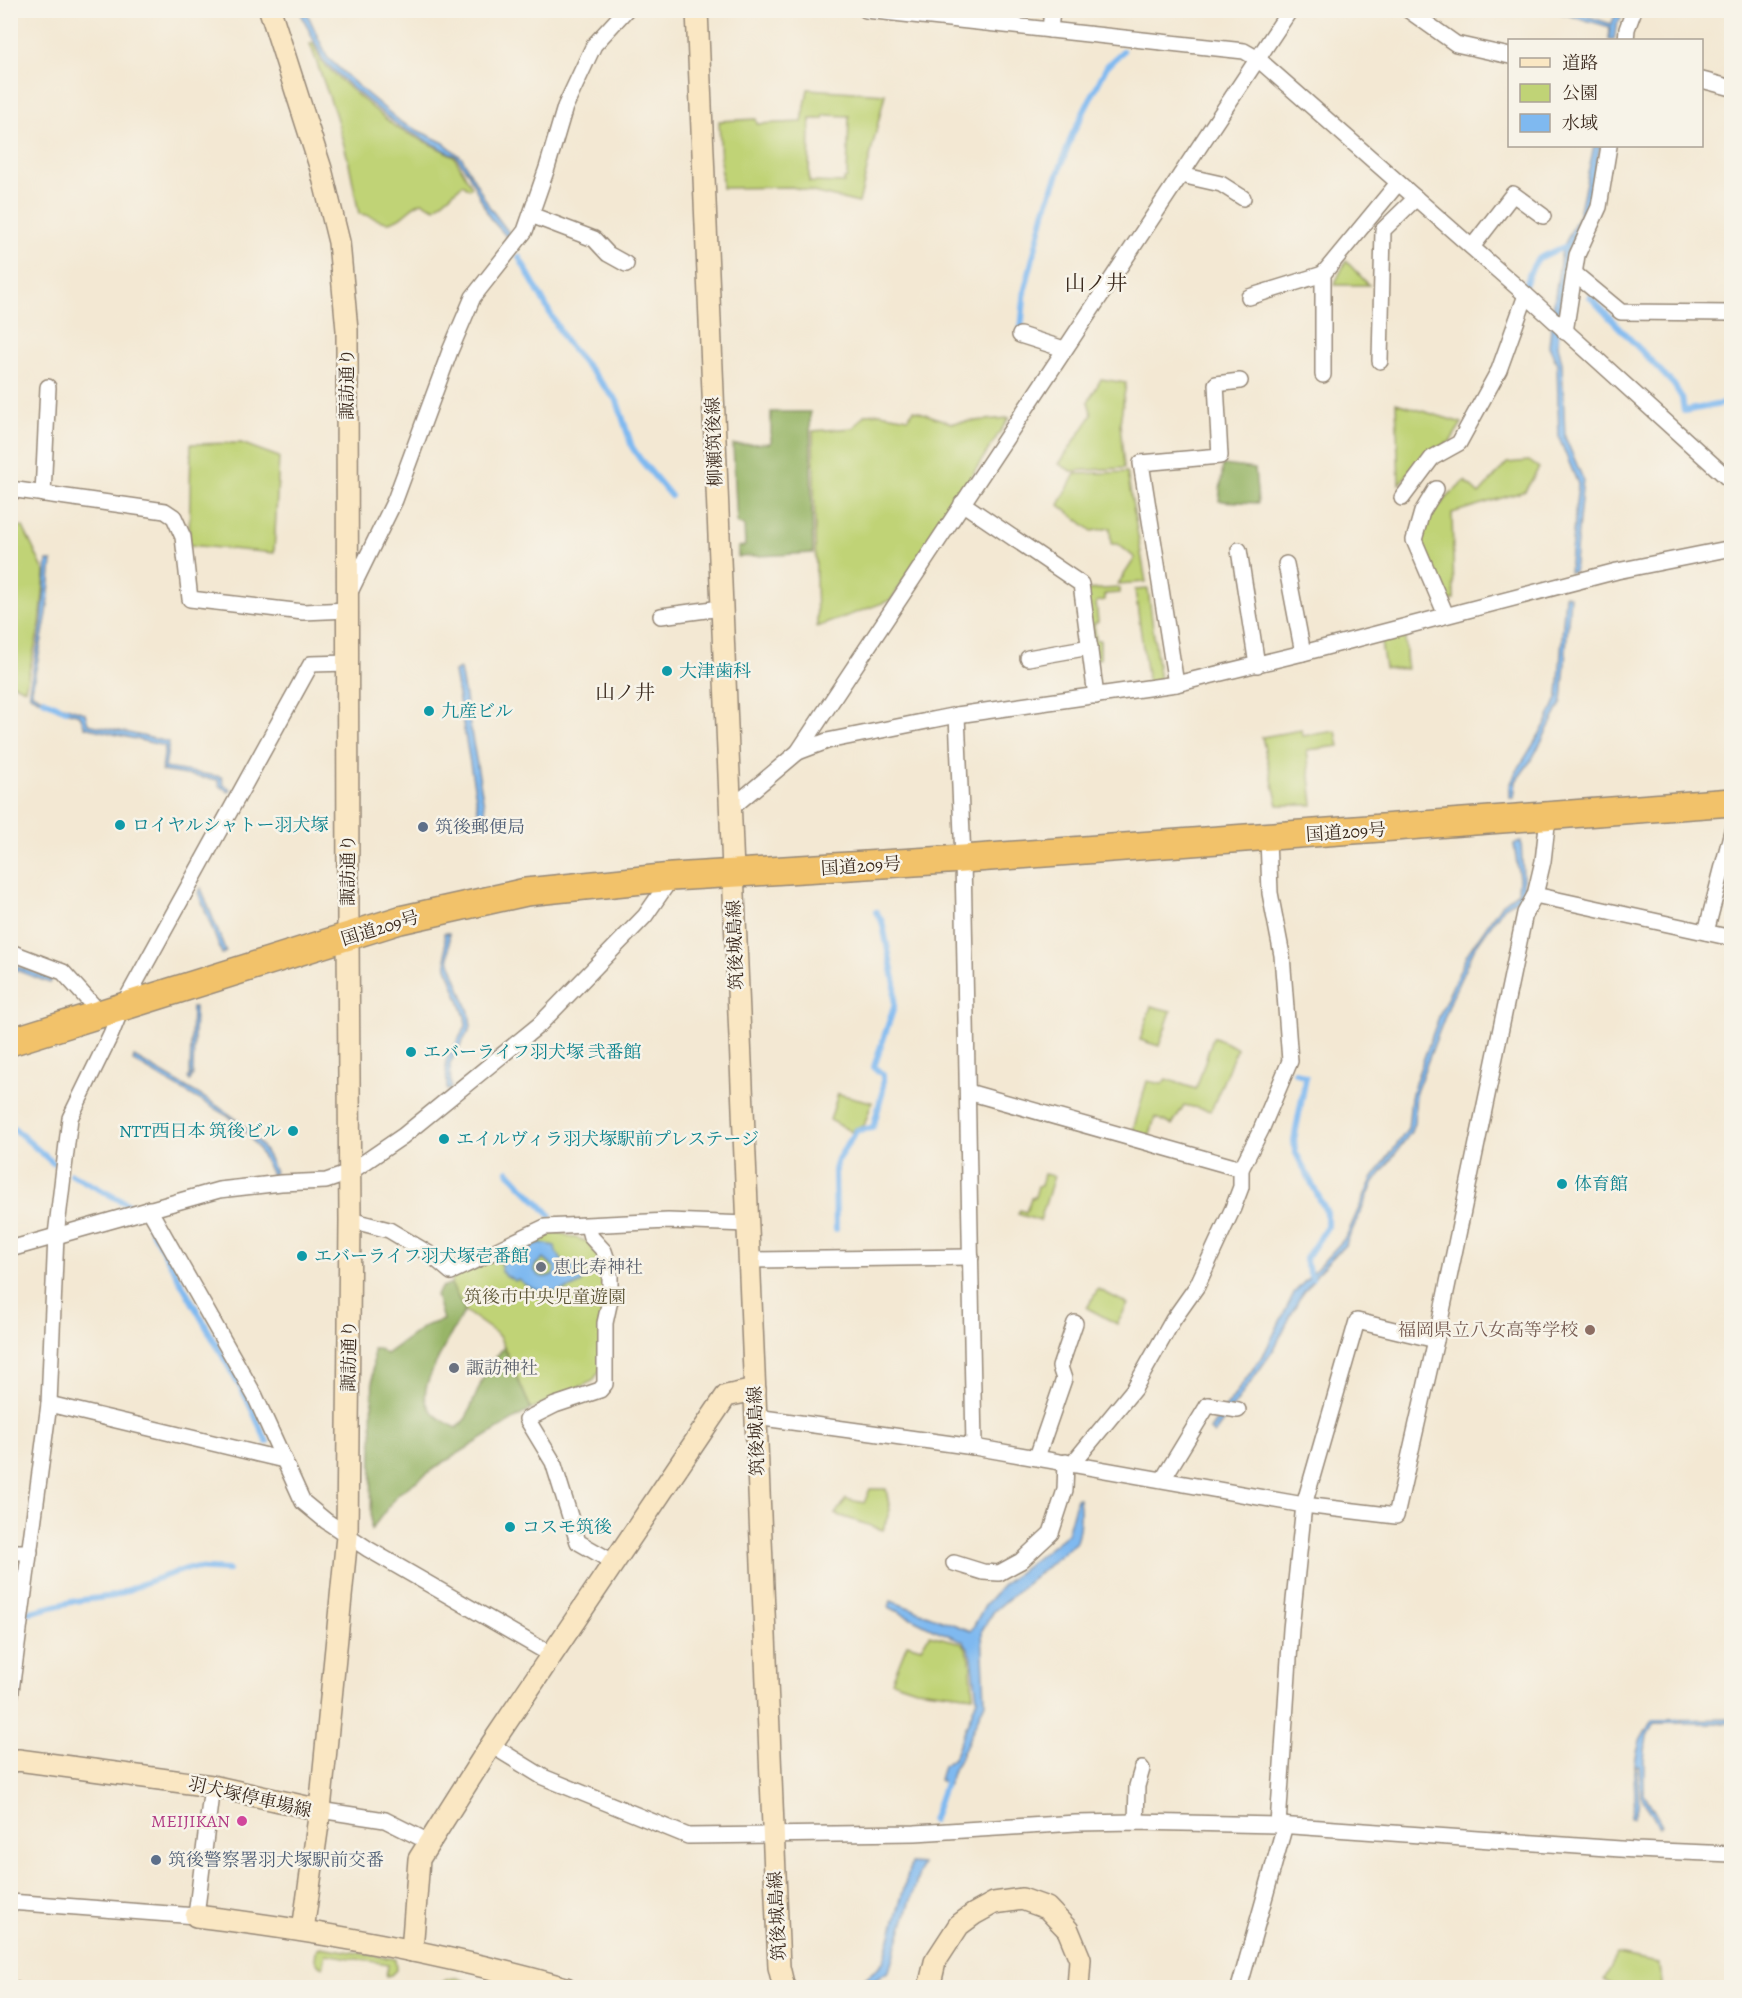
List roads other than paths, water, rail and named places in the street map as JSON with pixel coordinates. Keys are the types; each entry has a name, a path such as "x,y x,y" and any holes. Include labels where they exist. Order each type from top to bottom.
{"highway":[{"name":"国道209号","path":"10,1042 400,920 526,892 672,877 1268,838 1731,802"}],"main road":[{"name":"諏訪通り","path":"270,10 321,170 339,242 347,330 350,1220 347,1536 320,1810"},
{"name":"柳瀬筑後線","path":"696,10 732,873"},
{"name":"筑後城島線","path":"732,873 779,1967 784,1988"},
{"path":"412,1950 418,1859 491,1745 726,1396 754,1390"},
{"name":"羽犬塚停車場線","path":"10,1762 18,1760 212,1786 320,1810 303,1930"},
{"path":"929,1988 935,1962 959,1925 994,1903 1022,1899 1047,1908 1068,1930 1080,1959 1078,1988"},
{"path":"196,1916 303,1930 412,1950 567,1988"}],"street":[{"path":"10,489 165,511 174,517 183,537 190,599 303,612 349,602 395,500 450,351 473,297 525,231 565,107 594,45 626,10"},
{"path":"866,10 1244,51 1258,59 1472,247 1731,482"},
{"path":"1050,30 1052,10"},
{"path":"729,810 798,752 1290,10"},
{"path":"1408,10 1456,44 1508,56"},
{"path":"1626,39 1634,10"},
{"path":"1703,81 1731,88"},
{"path":"1565,332 1577,255 1599,207 1609,147"},
{"path":"1181,175 1221,184 1243,198"},
{"path":"1249,297 1323,274 1398,183"},
{"path":"1472,247 1513,194 1544,216"},
{"path":"1380,361 1383,230 1416,198"},
{"path":"531,215 594,239 608,254 626,264"},
{"path":"1574,273 1621,312 1731,313"},
{"path":"1323,274 1323,375"},
{"path":"1402,498 1432,458 1459,443 1499,370 1526,295"},
{"path":"1020,335 1064,349"},
{"path":"1176,684 1141,463 1220,456 1216,384 1240,381"},
{"path":"43,494 48,387"},
{"path":"1436,489 1422,512 1414,540 1446,615"},
{"path":"962,503 1081,584 1096,696"},
{"path":"798,752 827,741 957,715 1176,684 1617,570 1731,548"},
{"path":"1239,549 1257,664"},
{"path":"1286,564 1303,653"},
{"path":"661,616 721,608"},
{"path":"1028,658 1090,647"},
{"path":"10,1698 50,1404 56,1235 70,1118 111,1034 112,1011 311,664 349,663"},
{"path":"957,715 963,859 974,1447"},
{"path":"756,1417 974,1447 1070,1462 1304,1505 1396,1516 1436,1340 1525,913 1535,896 1548,817"},
{"path":"1706,932 1731,831"},
{"path":"954,1563 983,1572 999,1573 1021,1562 1051,1533 1065,1490 1070,1462 1134,1389 1173,1320 1197,1286 1241,1187 1241,1169 1290,1061 1282,955 1270,893 1268,838"},
{"path":"10,1249 219,1190 326,1181 349,1173 403,1136 539,1025 645,916 672,877"},
{"path":"1535,896 1731,938"},
{"path":"13,952 63,972 112,1011"},
{"path":"968,1092 1241,1169"},
{"path":"149,1209 255,1396 303,1502 347,1536 543,1650"},
{"path":"350,1220 389,1230 431,1255 451,1272 545,1227 668,1221 747,1224"},
{"path":"588,1226 591,1237 604,1251 610,1269 610,1300 604,1323 605,1384 600,1390 555,1405 527,1419 553,1462 578,1542 606,1558"},
{"path":"749,1260 971,1257"},
{"path":"1239,1988 1281,1825 1291,1629 1304,1505 1357,1321 1436,1340"},
{"path":"1037,1457 1064,1379 1060,1366 1075,1323"},
{"path":"50,1404 284,1460"},
{"path":"1162,1479 1208,1405 1231,1409"},
{"path":"10,1552 30,1552"},
{"path":"491,1745 543,1777 688,1836 915,1833 1076,1823 1136,1822 1281,1825 1635,1850 1731,1854"},
{"path":"1136,1822 1137,1786 1142,1769"},
{"path":"10,1902 196,1916 212,1786"},
{"path":"320,1810 385,1820 429,1842"}],"water":[{"path":"300,11 306,11 327,57 360,88 402,123 444,143 462,158 490,208 510,234 507,237 490,218 468,173 456,156 399,126 351,87 323,60"},
{"path":"1554,11 1572,11 1611,24 1618,11 1624,11 1616,27 1614,39 1609,39 1610,27"},
{"path":"1594,147 1600,147 1587,210 1568,249 1560,306 1558,345 1562,363 1565,437 1583,479 1574,572 1569,572 1578,484 1559,438 1557,364 1549,346 1562,250 1579,214"},
{"path":"47,561 52,561 47,614 32,693 50,702 48,704 30,695 29,690 42,624"},
{"path":"1565,595 1570,596 1562,702 1532,759 1516,781 1514,798 1510,798 1510,786 1515,774 1547,722 1558,696"},
{"path":"460,669 486,816 479,815 454,672"},
{"path":"60,705 85,713 88,724 169,742 165,768 222,777 223,784 231,790 229,792 219,785 218,780 162,771 165,746 85,727 80,715 58,709"},
{"path":"1521,842 1524,895 1503,908 1474,949 1453,995 1416,1092 1414,1123 1411,1132 1373,1184 1346,1244 1320,1270 1299,1299 1274,1349 1214,1434 1210,1430 1265,1352 1294,1293 1346,1237 1372,1179 1408,1129 1411,1098 1416,1080 1440,1014 1467,954 1501,905 1518,892 1519,878 1514,844"},
{"path":"201,888 226,952 222,954 198,892"},
{"path":"444,933 449,933 449,959 469,1012 471,1027 450,1063 451,1089 447,1090 446,1061 466,1026 465,1017 447,967"},
{"path":"10,964 52,979 50,983 11,968"},
{"path":"192,1007 195,1007 193,1074 190,1081 188,1078 190,1076"},
{"path":"134,1057 230,1114 261,1145 275,1173 272,1175 257,1146 236,1121 133,1061"},
{"path":"541,1243 555,1246 556,1252 565,1263 583,1271 582,1283 557,1291 541,1291 525,1285 518,1279 515,1281 501,1272 501,1259 505,1256 515,1250","holes":["544,1259 555,1268 554,1274 548,1277 540,1276 534,1269 536,1264"]},
{"path":"1077,1498 1079,1498 1080,1515 1076,1542 994,1611 982,1630 985,1702 960,1759 954,1767 948,1785 939,1780 943,1766 954,1758 977,1699 972,1657 964,1641 933,1629 889,1607 891,1601 971,1631 985,1605 1003,1585 1067,1534"},
{"path":"1731,1719 1731,1723 1654,1723 1647,1736 1644,1793 1662,1825 1659,1827 1641,1795 1639,1765 1636,1766 1639,1802 1633,1818 1630,1818 1635,1798 1636,1757 1640,1741 1652,1720"},
{"path":"911,1863 922,1864 889,1971 864,1987 857,1987 884,1960"}],"waterway":[{"path":"1021,330 1025,289 1045,210 1072,135 1107,66 1123,51"},
{"path":"1526,283 1536,261 1567,246"},
{"path":"519,257 566,342 617,401 632,447 671,496"},
{"path":"1590,297 1674,385 1682,398 1684,411 1732,402"},
{"path":"43,700 66,710"},
{"path":"836,1229 835,1170 838,1159 857,1130 873,1128 883,1090 883,1075 874,1067 894,1007 895,984 882,921 876,912"},
{"path":"1295,1072 1306,1077 1294,1140 1295,1151 1327,1213 1327,1227 1305,1260 1312,1278"},
{"path":"10,1125 53,1163"},
{"path":"508,1171 550,1215"},
{"path":"71,1174 129,1205"},
{"path":"148,1224 247,1399 267,1442"},
{"path":"10,1611 31,1612 75,1601 114,1596 189,1568 228,1570"},
{"path":"932,1821 947,1778"}],"railway":[{"path":"10,1984 36,1988"}],"place":[{"name":"大津歯科","path":"667,671"},
{"name":"九産ビル","path":"429,711"},
{"name":"ロイヤルシャトー羽犬塚","path":"120,825"},
{"name":"筑後郵便局","path":"423,827"},
{"name":"エバーライフ羽犬塚 弐番館","path":"411,1052"},
{"name":"NTT西日本 筑後ビル","path":"293,1131"},
{"name":"エイルヴィラ羽犬塚駅前プレステージ","path":"444,1139"},
{"name":"体育館","path":"1562,1184"},
{"name":"エバーライフ羽犬塚壱番館","path":"302,1256"},
{"name":"恵比寿神社","path":"541,1267"},
{"name":"福岡県立八女高等学校","path":"1590,1330"},
{"name":"諏訪神社","path":"454,1368"},
{"name":"コスモ筑後","path":"510,1527"},
{"name":"MEIJIKAN","path":"242,1821"},
{"name":"筑後警察署羽犬塚駅前交番","path":"156,1860"}],"district":[{"name":"山ノ井","path":"1096,283"},
{"name":"山ノ井","path":"625,692"}],"park label":[{"name":"筑後市中央児童遊園","path":"545,1297"}]}
